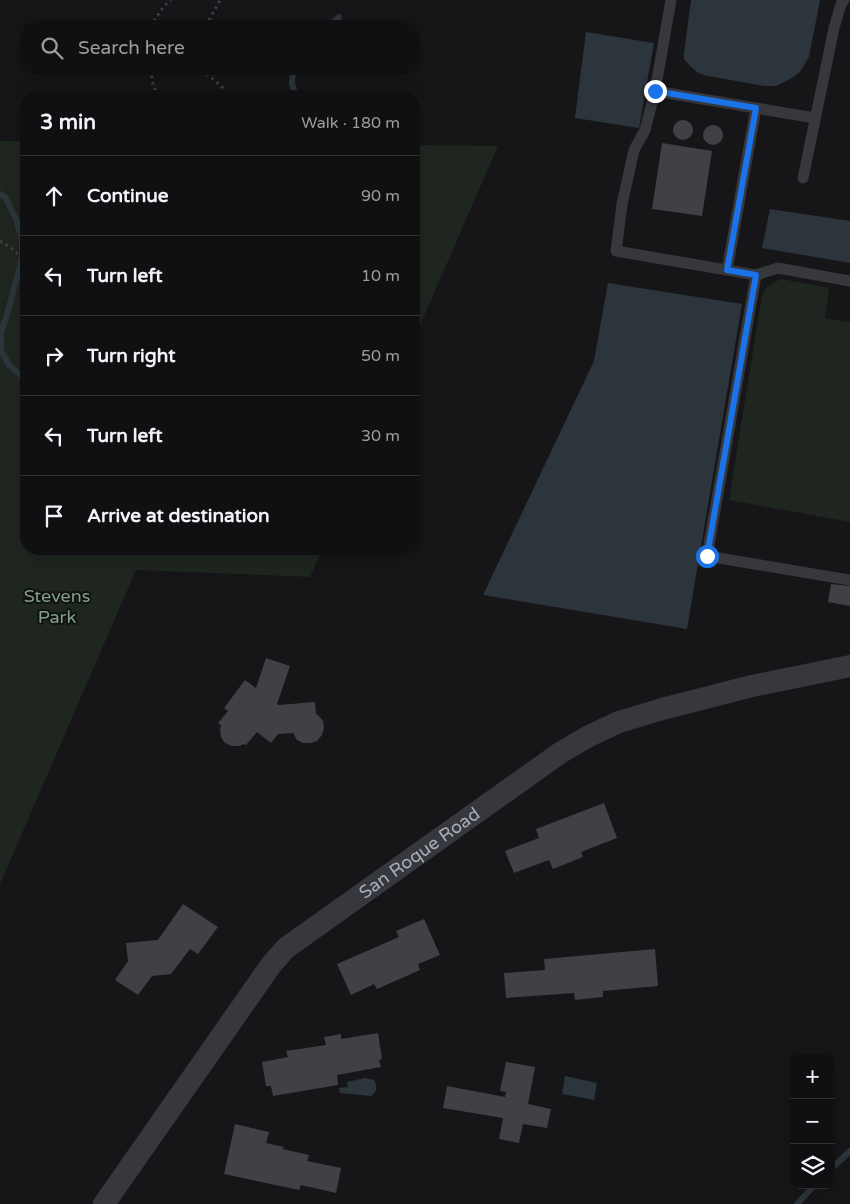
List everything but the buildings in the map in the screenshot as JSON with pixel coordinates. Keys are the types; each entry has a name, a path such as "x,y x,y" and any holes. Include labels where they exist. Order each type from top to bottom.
{"street":[{"name":"San Roque Road","path":"104,1204 265,973 286,948 560,753 589,736 619,722 662,709 752,686 850,666"}],"lane":[{"path":"671,0 655,91 645,130 634,150 622,204 616,250 756,275 778,268 850,281"},
{"path":"803,178 834,28 844,0"},
{"path":"655,91 815,118"},
{"path":"727,270 756,108"},
{"path":"756,275 707,556 850,580"}],"path":[{"path":"154,20 160,10 171,0"},
{"path":"209,20 220,0"},
{"path":"151,75 152,84 155,90"},
{"path":"209,75 225,90"},
{"path":"0,241 20,256"}],"green space":[{"name":"Stevens Park","path":"0,141 20,141 20,555 319,555 310,577 136,570 0,884"},
{"path":"420,145 498,146 420,325"},
{"path":"781,279 829,288 825,318 850,322 850,522 729,500 762,295 765,289"}],"shaded area":[{"path":"691,0 820,0 809,57 800,72 776,86 764,86 698,73 684,59"},
{"path":"586,32 654,43 639,128 575,118"},
{"path":"770,209 850,221 850,263 762,248"},
{"path":"608,283 742,304 687,629 483,595 594,361"},
{"path":"565,1076 597,1083 594,1100 562,1094"},
{"path":"365,1078 374,1080 376,1085 376,1091 371,1096 340,1093 339,1088 348,1087 347,1082"}],"waterway":[{"path":"336,20 339,17"},
{"path":"293,75 294,90"},
{"path":"0,194 5,197 20,232"},
{"path":"20,266 1,333 1,350 9,365 20,375"},
{"path":"835,1165 850,1151"},
{"path":"797,1204 811,1189"}],"route":[{"path":"655,91 756,108 727,270 756,275 707,556"}]}
